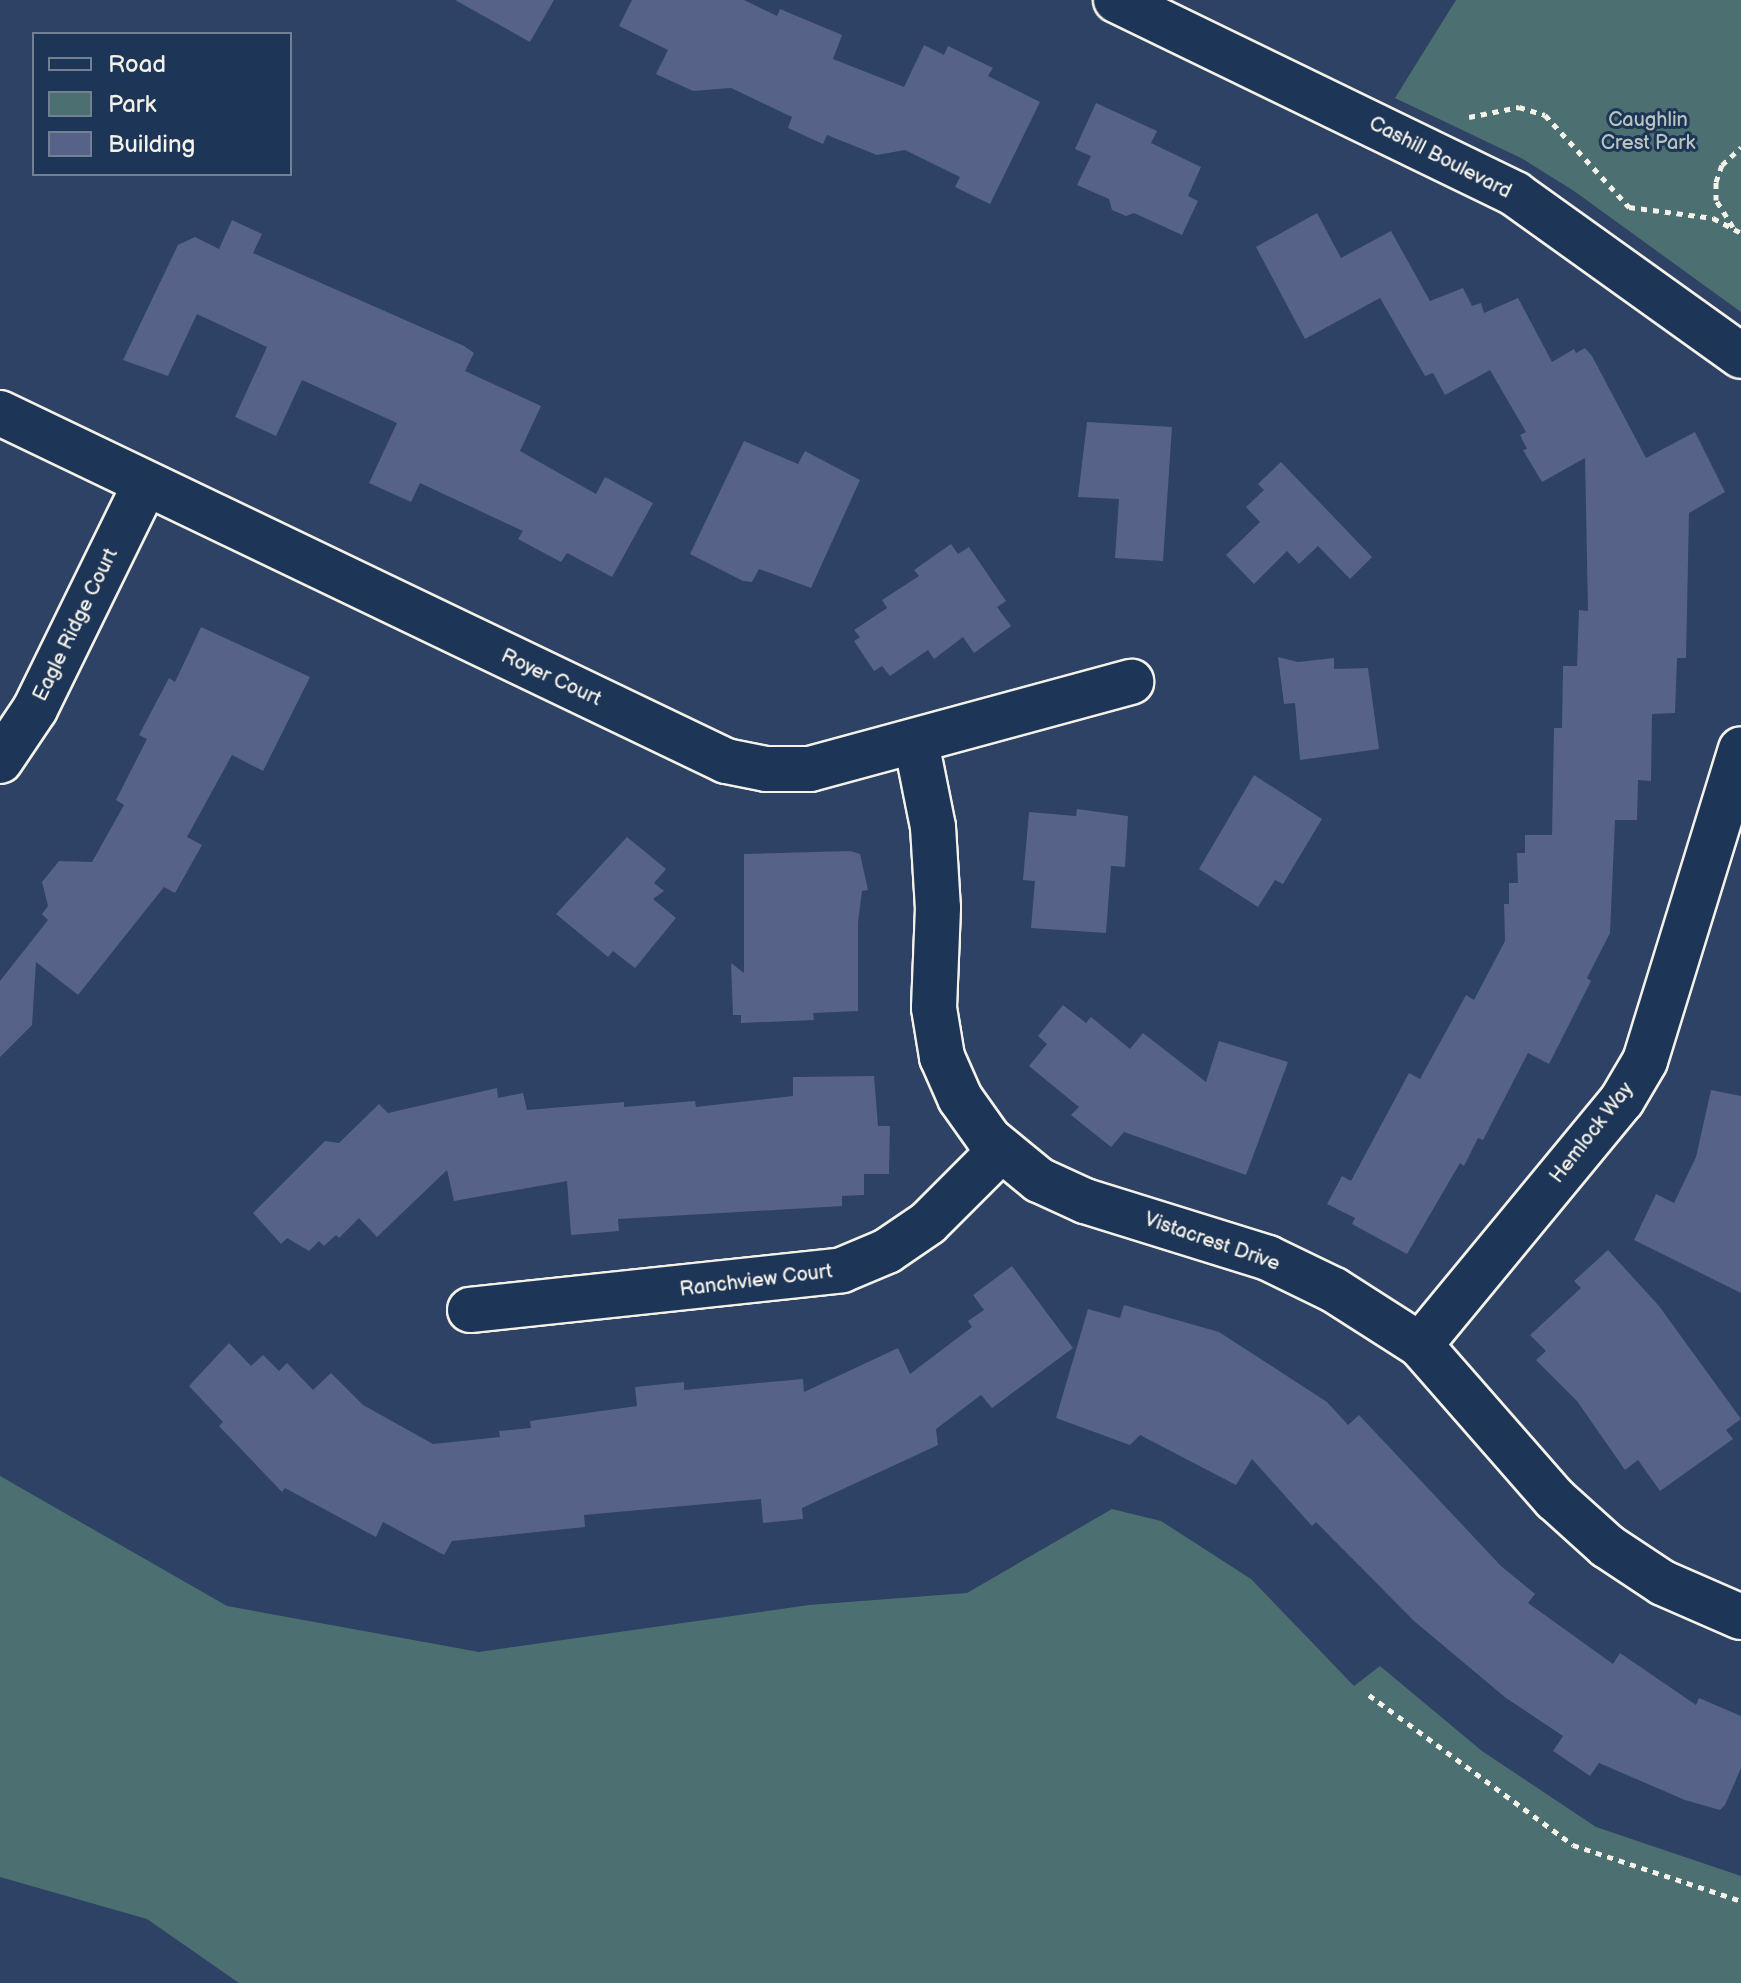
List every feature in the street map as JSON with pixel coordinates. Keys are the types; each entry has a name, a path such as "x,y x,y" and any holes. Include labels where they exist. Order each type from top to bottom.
{"street":[{"name":"Cashill Boulevard","path":"1116,0 1515,194 1741,356"},
{"name":"Royer Court","path":"0,413 726,761 766,769 810,769 1131,682"},
{"name":"Eagle Ridge Court","path":"0,761 35,709 145,484"},
{"name":"Vistacrest Drive","path":"916,742 933,827 938,908 934,1008 942,1057 960,1098 1000,1151 1039,1180 1085,1201 1268,1258 1334,1290 1420,1345 1555,1499 1607,1546 1663,1583 1741,1617"},
{"name":"Hemlock Way","path":"1420,1345 1622,1100 1645,1061 1741,749"},
{"name":"Ranchview Court","path":"470,1310 842,1270 887,1251 928,1223 1000,1151"}],"path":[{"path":"1469,117 1519,107 1545,115 1629,207 1713,218 1739,232"},
{"path":"1739,232 1716,200 1716,182 1722,165 1741,147"},
{"path":"1369,1695 1573,1845 1741,1901"}],"green space":[{"name":"Caughlin Crest Park","path":"1456,0 1741,0 1741,312 1574,191 1521,158 1395,98"},
{"path":"0,1476 227,1606 479,1652 809,1605 967,1593 1112,1509 1161,1521 1251,1579 1354,1686 1380,1666 1482,1751 1596,1827 1741,1876 1741,1983 239,1983 147,1919 0,1877"}],"building":[{"path":"455,0 554,0 530,42"},
{"path":"632,0 744,0 777,16 780,9 842,35 833,59 904,87 924,45 944,55 948,46 993,68 988,76 1040,102 990,204 955,187 960,177 905,150 877,155 827,135 823,144 788,128 792,117 731,88 693,91 656,74 668,50 619,26"},
{"path":"1096,103 1157,131 1151,143 1201,167 1188,196 1198,201 1182,235 1134,213 1126,216 1112,210 1109,199 1077,185 1091,156 1075,149"},
{"path":"1317,213 1341,258 1391,231 1430,301 1463,288 1472,306 1481,303 1484,313 1518,298 1552,362 1574,349 1576,353 1585,348 1592,356 1646,458 1695,432 1725,492 1689,513 1686,658 1677,658 1675,713 1652,714 1651,781 1638,780 1637,820 1615,820 1610,933 1587,978 1591,981 1549,1064 1528,1053 1483,1140 1478,1138 1464,1166 1460,1163 1407,1254 1352,1224 1355,1218 1327,1204 1342,1176 1351,1181 1409,1073 1420,1079 1466,995 1474,1000 1505,941 1504,904 1509,904 1509,883 1518,883 1517,853 1525,853 1525,835 1552,835 1554,728 1562,728 1563,666 1577,666 1579,610 1588,611 1585,458 1542,482 1523,450 1527,449 1520,435 1526,432 1490,370 1445,395 1433,373 1425,376 1380,298 1305,339 1256,247"},
{"path":"232,220 262,234 253,253 464,346 474,353 465,371 541,406 520,451 596,494 605,477 653,503 612,577 567,553 561,562 518,539 523,531 420,483 411,502 369,483 397,423 302,380 276,436 235,417 267,347 197,314 168,376 123,360 178,245 195,237 219,249"},
{"path":"1087,422 1172,427 1163,561 1115,558 1119,499 1078,497"},
{"path":"744,441 798,464 805,451 860,480 811,588 759,569 752,582 743,581 690,554"},
{"path":"1281,462 1372,557 1350,579 1318,546 1299,564 1287,551 1254,584 1226,555 1260,522 1246,507 1264,490 1258,484"},
{"path":"951,544 958,554 969,547 1006,601 997,607 1011,626 974,653 963,637 934,659 928,650 890,676 882,666 874,671 854,641 860,637 854,630 887,608 882,600 919,576 914,570"},
{"path":"201,627 310,677 263,771 232,755 187,837 202,845 175,893 164,887 78,995 36,962 32,1025 0,1057 0,981 48,920 42,914 48,906 42,882 59,861 92,862 124,805 116,800 147,739 139,735 169,678 175,682"},
{"path":"1278,657 1298,662 1334,658 1334,669 1368,668 1379,749 1300,760 1295,703 1284,704"},
{"path":"1254,775 1322,819 1283,884 1275,880 1258,907 1199,869"},
{"path":"1077,809 1128,816 1125,867 1111,866 1106,933 1031,928 1035,881 1023,880 1029,812 1076,816"},
{"path":"627,837 666,869 654,883 664,891 653,899 676,918 635,968 613,951 608,957 556,914"},
{"path":"850,851 860,854 868,890 862,891 858,923 858,1011 813,1013 814,1020 741,1023 741,1015 733,1015 731,963 744,973 744,854"},
{"path":"1063,1005 1086,1023 1091,1017 1130,1049 1143,1033 1206,1082 1219,1041 1288,1062 1246,1175 1124,1132 1111,1147 1071,1115 1079,1107 1029,1066 1047,1044 1038,1036"},
{"path":"874,1076 878,1126 890,1126 889,1174 864,1174 864,1195 842,1196 842,1206 618,1219 619,1231 571,1235 567,1181 454,1201 447,1170 377,1237 359,1218 339,1238 336,1235 324,1246 319,1241 309,1251 287,1238 281,1244 253,1213 325,1141 339,1143 379,1104 388,1113 497,1088 498,1098 523,1093 527,1110 624,1102 624,1107 695,1101 696,1107 793,1096 793,1077"},
{"path":"1711,1090 1741,1096 1741,1293 1634,1240 1656,1194 1674,1203 1696,1157"},
{"path":"1608,1250 1659,1306 1741,1419 1726,1430 1733,1439 1660,1491 1638,1460 1625,1470 1577,1401 1536,1360 1546,1351 1530,1335 1581,1288 1574,1281"},
{"path":"1012,1266 1073,1348 992,1408 981,1395 936,1429 938,1445 802,1508 803,1519 763,1523 761,1499 584,1515 585,1527 452,1541 444,1555 383,1522 376,1537 285,1488 282,1492 219,1426 223,1422 189,1386 229,1343 251,1366 263,1355 279,1371 287,1363 313,1390 331,1373 363,1405 433,1444 500,1437 499,1431 531,1428 530,1421 637,1406 635,1387 684,1382 684,1390 803,1379 804,1392 898,1348 910,1374 972,1327 968,1321 984,1310 973,1295"},
{"path":"1124,1305 1219,1332 1327,1402 1348,1425 1359,1415 1501,1566 1535,1594 1528,1603 1613,1664 1620,1653 1696,1705 1699,1698 1741,1716 1741,1768 1725,1805 1720,1810 1685,1800 1599,1763 1590,1776 1553,1751 1563,1736 1506,1698 1414,1621 1316,1522 1312,1526 1252,1459 1236,1485 1140,1435 1130,1445 1056,1418 1088,1309 1120,1318"}]}
